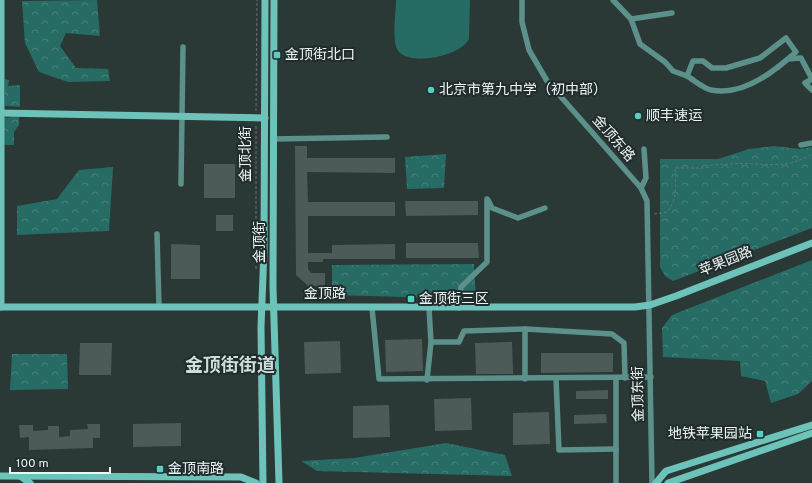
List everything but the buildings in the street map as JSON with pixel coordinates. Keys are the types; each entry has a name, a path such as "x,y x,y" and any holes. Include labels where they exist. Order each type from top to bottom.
{"street":[{"path":"0,307 1,0"},
{"name":"金顶街","path":"263,483 262,307 265,0"},
{"name":"金顶街","path":"274,0 274,307 279,483"},
{"name":"金顶东路","path":"522,0 522,22 529,50 547,81 641,188 647,201 650,305"},
{"path":"613,0 631,19 640,44 665,62 673,71 687,76 710,90 728,92 762,79 788,59 800,58 812,79 805,83 812,90"},
{"path":"631,19 672,13"},
{"path":"687,76 693,61 703,61 712,68 726,68 760,58 786,38 796,52 778,67"},
{"path":"182,184 183,47"},
{"path":"0,114 182,118 265,118"},
{"path":"273,139 387,137"},
{"path":"801,145 812,142"},
{"path":"641,188 646,178 644,149"},
{"path":"459,308 462,287 487,262 488,199 492,208 518,218 545,208"},
{"path":"157,234 159,307"},
{"name":"苹果园路","path":"650,305 812,243"},
{"name":"金顶路","path":"0,307 459,308 635,307 650,305"},
{"name":"金顶东街","path":"650,305 652,483"},
{"path":"372,308 379,379 427,380 651,377"},
{"path":"427,380 431,342 429,308"},
{"path":"431,342 459,342 464,331 525,329 612,334 624,343 625,378"},
{"path":"525,329 525,379"},
{"path":"556,378 559,450 616,449"},
{"path":"616,378 616,483"},
{"path":"656,483 666,471 812,426"},
{"path":"668,483 812,433"},
{"path":"0,476 241,477 256,483"},
{"path":"20,476 30,483"},
{"path":"149,483 156,477"}],"path":[{"name":"金顶北街","path":"256,274 257,0"},
{"path":"648,215 667,212 671,207 676,195 675,168 705,168 711,165 758,164 775,166 802,160 812,154"}],"green space":[{"path":"97,0 100,36 66,33 60,46 76,68 108,69 110,81 68,82 39,72 25,43 22,1"},
{"path":"396,0 470,0 469,39 457,50 436,57 425,59 405,56 399,52 395,42 394,27"},
{"path":"5,79 9,80 8,86 20,85 20,107 5,106"},
{"path":"19,116 19,125 14,132 14,145 4,145 4,118"},
{"path":"774,146 800,149 812,147 812,228 673,281 665,276 660,267 660,159 718,159 749,149"},
{"path":"446,154 444,188 407,189 405,157"},
{"path":"113,167 109,231 17,235 17,206 57,199 79,170"},
{"path":"812,260 812,381 798,394 771,403 765,381 741,376 740,361 663,357 662,328 672,315"},
{"path":"474,264 476,299 332,295 332,265"},
{"path":"12,354 67,354 68,389 10,390"},
{"path":"446,443 505,455 512,476 317,471 301,461 354,458"}],"place":[{"name":"金顶街北口","path":"277,55"},
{"name":"北京市第九中学（初中部）","path":"431,90"},
{"name":"顺丰速运","path":"638,116"},
{"name":"金顶街三区","path":"411,299"},
{"name":"地铁苹果园站","path":"760,434"},
{"name":"金顶南路","path":"160,469"}],"district":[{"name":"金顶街街道","path":"230,366"}]}
